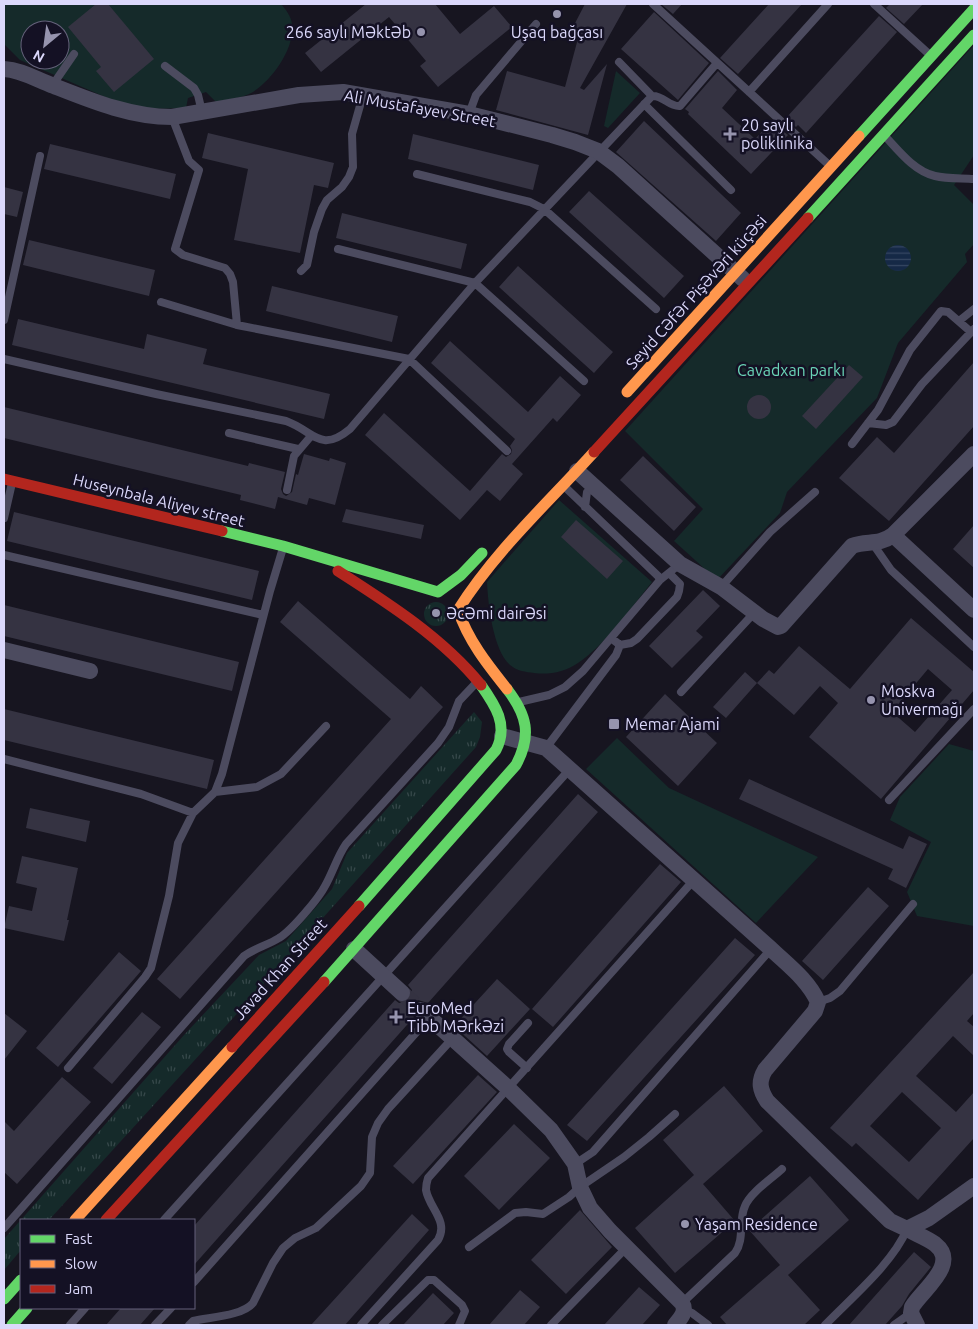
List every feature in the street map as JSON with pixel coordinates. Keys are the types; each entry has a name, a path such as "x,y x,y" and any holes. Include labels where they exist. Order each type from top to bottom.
{"street":[{"name":"Seyid Cəfər Pişəvəri küçəsi","path":"449,599 472,586 488,566 577,470 742,278 831,167 974,9"},
{"name":"Seyid Cəfər Pişəvəri küçəsi","path":"622,398 884,134 974,35"},
{"path":"948,38 962,49"},
{"name":"Ali Mustafayev Street","path":"4,68 26,73 52,86 121,110 155,117 172,117 299,95 328,92 363,95 469,114 552,135 598,151 618,166 742,278"},
{"path":"577,470 600,491 674,568 721,587 754,613 774,626 781,626 852,546 865,543 873,544 893,536 974,454"},
{"name":"Huseynbala Aliyev street","path":"8,480 307,553"},
{"path":"893,536 974,610"},
{"path":"449,599 461,575 488,546"},
{"path":"307,553 449,599 507,706"},
{"path":"107,1219 354,949 511,772 521,756 527,741 526,726 507,706 477,682 454,657 421,628 369,590 307,553"},
{"path":"424,596 449,599 458,617 449,631 433,635 421,628 415,615 417,605 424,596"},
{"path":"4,650 90,671"},
{"path":"507,706 500,718 502,736 527,741 546,748 772,949 812,990 818,1002 815,1011 765,1070 761,1078 762,1093 767,1102 890,1221 935,1244 940,1251 944,1262 940,1273 915,1302 914,1319"},
{"name":"Javad Khan Street","path":"76,1219 336,932 491,757 502,736"},
{"path":"354,949 402,992"},
{"path":"425,1014 508,1088 551,1130 575,1164 580,1187 590,1208 610,1232 627,1247 683,1306 682,1315 675,1325"},
{"path":"907,1229 929,1218 974,1186"},
{"path":"4,1299 20,1281"},
{"path":"12,1325 26,1309"}],"lane":[{"path":"653,4 831,167"},
{"path":"749,92 828,4"},
{"path":"874,4 932,56"},
{"path":"469,114 476,95 536,24"},
{"path":"52,86 74,54"},
{"path":"619,62 652,96"},
{"path":"4,359 156,394 286,421 298,425 311,436 323,440 339,438 350,429 475,283 652,96 658,96 673,105 680,106 717,63"},
{"path":"165,66 194,88 198,95 202,112"},
{"path":"301,271 307,265 314,232 322,209 327,200 342,187 353,167 352,134 363,95"},
{"path":"644,104 731,190"},
{"path":"172,117 189,161 199,170 176,249 183,255 225,268 230,274 233,282 237,325"},
{"path":"884,134 920,170 936,176 974,179"},
{"path":"4,320 40,156"},
{"path":"417,174 530,202 544,209 656,310"},
{"path":"338,249 475,283 584,380"},
{"path":"161,302 237,325 408,359 507,451"},
{"path":"959,321 974,309"},
{"path":"852,444 868,423 878,410 910,350 941,311 948,312 972,330 922,384 893,422 886,425 868,423"},
{"path":"229,433 298,450"},
{"path":"287,490 294,456 311,436"},
{"path":"4,518 8,480"},
{"path":"563,485 660,580"},
{"path":"585,507 587,492 590,490 600,491"},
{"path":"721,587 770,532 815,492"},
{"path":"873,544 891,570 974,647"},
{"path":"68,1068 151,968 169,896 178,843 193,813 216,792 283,546"},
{"path":"4,555 263,614"},
{"path":"507,706 549,695 565,687 583,671 660,580 674,568 680,584 680,591 677,597 637,639 620,646"},
{"path":"681,692 754,613"},
{"path":"611,638 620,646"},
{"path":"546,748 616,655 620,646"},
{"path":"4,1228 244,956 252,950 279,938 307,909 322,891 337,857 346,844 438,743 449,727 459,701 477,682"},
{"path":"889,800 974,709"},
{"path":"216,792 257,787 281,774 326,726"},
{"path":"4,759 141,794 193,813"},
{"path":"165,1219 570,769"},
{"path":"361,1325 442,1234 442,1225 426,1190 428,1178 693,880"},
{"path":"818,1002 830,998 840,990 913,904"},
{"path":"575,1164 593,1152 772,949"},
{"path":"195,1281 425,1014"},
{"path":"526,1068 508,1049 509,1044 528,1023"},
{"path":"189,1325 194,1321 236,1313 249,1308 283,1248 295,1238 316,1228 361,1186 370,1172 372,1137 378,1123 388,1109 452,1039"},
{"path":"469,1247 516,1213 543,1214 569,1198 580,1187 649,1138 675,1114"},
{"path":"708,1325 683,1306 736,1253 740,1246 745,1205 752,1196 782,1169"},
{"path":"825,1325 891,1257 902,1242 907,1229"},
{"path":"551,1325 627,1247"},
{"path":"382,1325 428,1280 434,1280 462,1304 465,1311 459,1325"},
{"path":"70,1325 84,1309"},
{"path":"155,1325 170,1309"},
{"path":"894,1325 914,1319"}],"green space":[{"path":"4,4 281,4 292,24 290,43 286,53 275,71 261,86 245,96 216,102 206,92 188,98 186,108 145,109 112,100 43,70 70,70 70,20 20,20 20,60 4,44"},
{"name":"Cavadxan parkı","path":"974,45 974,155 954,185 974,205 974,244 965,254 967,262 898,343 877,398 787,492 780,513 717,580 674,541 703,509 625,431"},
{"path":"616,71 640,93 608,128 604,126"},
{"path":"559,500 652,582 608,636 578,663 568,669 551,673 525,672 510,665 499,649 492,626 487,582"},
{"name":"Əcəmi dairəsi","path":"436,602 441,603 447,609 447,619 441,625 436,626 431,625 425,619 424,614 425,609 431,603"},
{"path":"474,712 482,722 480,737 476,747 50,1219 22,1219 184,1035 259,955 286,941 332,889 347,853"},
{"path":"617,738 669,788 818,857 756,923 586,769"},
{"path":"949,744 974,751 974,926 917,916 907,892 931,842 890,820 900,797"},
{"path":"20,1221 20,1251 4,1270 4,1239"}],"water":[{"path":"898,245 907,249 911,258 907,267 898,271 889,267 885,258 889,249"}],"building":[{"path":"96,4 108,4 154,59 114,92 96,71 101,67 70,29 70,25"},
{"path":"366,4 435,4 460,34 494,6 512,27 438,87 420,66 426,61 389,17 321,72 305,53"},
{"path":"585,4 627,4 580,88 584,90 607,64 588,135 496,110 507,71 565,87 580,31 573,27"},
{"path":"661,4 682,4 673,14"},
{"path":"769,4 802,4 738,74 720,58"},
{"path":"890,4 923,4 904,24 886,8"},
{"path":"654,12 709,63 678,100 621,49"},
{"path":"879,16 897,32 806,133 798,125 796,127 786,118"},
{"path":"718,71 737,90 722,108 755,139 771,122 788,135 751,174 685,109"},
{"path":"644,121 741,213 716,241 616,152"},
{"path":"208,133 334,163 328,188 314,185 300,253 234,240 248,169 202,158"},
{"path":"413,134 539,165 533,190 408,159"},
{"path":"50,144 176,174 170,199 44,169"},
{"path":"4,187 23,192 17,217 4,214"},
{"path":"589,191 684,276 664,298 569,212"},
{"path":"342,213 467,244 461,269 336,238"},
{"path":"29,240 155,270 149,296 23,265"},
{"path":"518,266 613,352 594,373 499,287"},
{"path":"272,286 398,316 392,342 266,311"},
{"path":"18,319 144,349 147,334 207,349 203,364 330,394 324,419 12,345"},
{"path":"450,341 528,412 560,376 581,395 557,422 553,418 512,464 523,474 500,501 487,490 460,520 365,435 384,413 470,491 502,454 506,457 511,454 510,446 515,439 431,363"},
{"path":"974,362 974,426 889,521 839,478 877,437 894,453"},
{"path":"849,365 863,377 816,429 802,416"},
{"path":"759,395 764,396 770,402 770,412 764,418 759,419 754,418 748,412 747,407 748,402 754,396"},
{"path":"4,407 248,466 249,463 285,472 281,489 286,496 292,492 296,474 298,475 304,454 329,461 330,458 346,463 335,505 309,498 307,505 278,497 275,509 240,500 241,495 4,438"},
{"path":"643,456 696,507 674,531 620,480"},
{"path":"346,509 424,525 421,539 342,522"},
{"path":"14,512 259,571 252,600 7,541"},
{"path":"576,520 623,561 607,579 561,537"},
{"path":"974,525 974,568 953,549"},
{"path":"703,590 720,606 696,631 703,637 672,668 649,646"},
{"path":"298,601 410,699 421,686 443,707 180,999 157,979 391,719 280,622"},
{"path":"4,605 239,662 232,691 4,636"},
{"name":"Moskva Univermağı","path":"911,618 974,672 974,690 881,799 809,737 838,703 820,686 794,715 757,683 769,670 774,674 799,646 850,689","holes":["928,669 952,690 915,732 892,712"]},
{"path":"745,672 757,683 726,718 713,707"},
{"path":"665,694 717,743 678,786 626,737"},
{"path":"4,709 214,760 207,789 4,740"},
{"path":"749,779 903,849 909,836 927,844 906,888 888,879 893,869 739,799"},
{"path":"578,794 598,812 428,1003 418,1000 413,1004 411,1013 414,1017 195,1264 195,1225 395,1000 399,1003 405,1003 410,999 412,990 408,985"},
{"path":"30,808 90,821 86,842 26,828"},
{"path":"22,856 78,868 64,941 4,928 9,906 32,911 37,888 16,883"},
{"path":"660,864 681,882 553,1027 532,1009"},
{"path":"868,887 889,906 823,980 802,961"},
{"path":"735,938 755,955 587,1141 567,1125"},
{"path":"119,952 141,971 58,1067 36,1048"},
{"path":"974,972 974,1013 967,1021 974,1027 974,1056 953,1036 916,1076 956,1112 974,1092 974,1138 918,1200 856,1143 852,1147 830,1128","holes":["902,1092 941,1128 909,1162 870,1126"]},
{"path":"497,979 530,1009 487,1056 454,1026"},
{"path":"142,1012 161,1027 112,1084 93,1068"},
{"path":"4,1013 27,1031 4,1060"},
{"path":"478,1075 497,1092 413,1184 393,1166"},
{"path":"62,1077 91,1102 17,1184 4,1172 4,1121 14,1131"},
{"path":"724,1086 763,1131 703,1184 735,1221 675,1273 635,1228 694,1175 663,1140"},
{"path":"514,1124 550,1158 499,1210 464,1176"},
{"path":"810,1176 849,1220 788,1275 820,1310 804,1325 727,1325 720,1317 780,1265 749,1230"},
{"path":"580,1210 612,1247 566,1294 531,1260"},
{"path":"412,1214 429,1230 345,1325 311,1325"},
{"path":"914,1252 931,1267 909,1294 902,1306 885,1325 849,1325"},
{"path":"639,1287 660,1305 642,1325 604,1325"},
{"path":"520,1290 540,1307 524,1325 489,1325"},
{"path":"433,1293 454,1313 443,1325 403,1325"},
{"path":"120,1309 154,1309 140,1325 106,1325"}],"tunnel":[{"path":"402,993 421,1010"}],"traffic: fast":[{"path":"859,136 974,9"},
{"path":"808,218 974,35"},
{"path":"222,531 283,546 438,592 461,575 482,553"},
{"path":"359,906 496,750 500,741 501,724 491,700 481,685"},
{"path":"324,982 516,765 524,744 525,726 519,708 507,689"},
{"path":"4,1299 20,1281"},
{"path":"12,1325 26,1309"}],"traffic: slow":[{"path":"627,392 859,136"},
{"path":"507,689 473,642 458,610 505,547 594,452"},
{"path":"76,1219 232,1047"}],"traffic: jam":[{"path":"594,452 808,218"},
{"path":"4,479 222,531"},
{"path":"338,571 414,622 450,652 481,685"},
{"path":"232,1047 359,906"},
{"path":"107,1219 324,982"}],"place":[{"name":"Uşaq bağçası","path":"557,14"},
{"name":"266 saylı Məktəb","path":"421,32"},
{"name":"20 saylı poliklinika","path":"730,134"},
{"name":"Əcəmi dairəsi","path":"436,613"},
{"name":"Moskva Univermağı","path":"871,700"},
{"name":"Memar Ajami","path":"614,724"},
{"name":"EuroMed Tibb Mərkəzi","path":"396,1017"},
{"name":"Yaşam Residence","path":"685,1224"}]}
